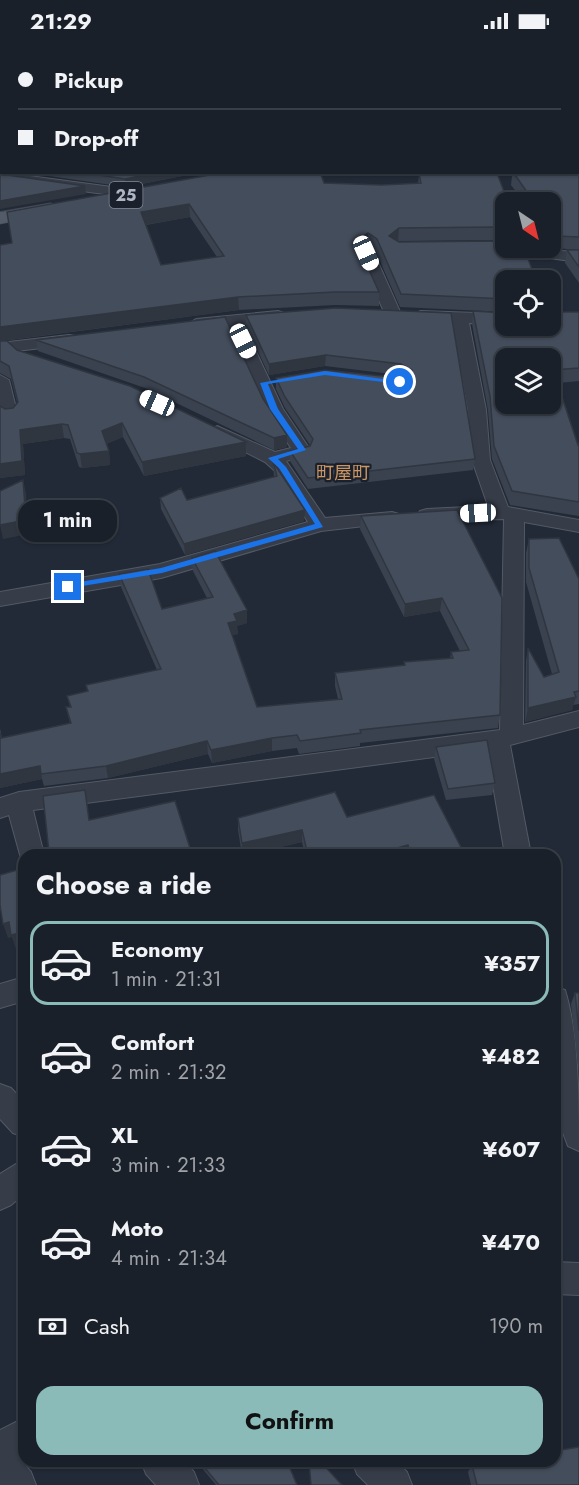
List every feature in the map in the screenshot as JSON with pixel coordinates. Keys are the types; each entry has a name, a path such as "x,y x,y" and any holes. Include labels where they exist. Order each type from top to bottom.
{"main road":[{"name":"25","path":"0,218 155,190"}],"street":[{"path":"43,182 67,174"},
{"path":"0,176 134,194"},
{"path":"474,247 495,247 579,257"},
{"path":"366,253 393,314"},
{"path":"374,313 495,319"},
{"path":"176,327 291,315"},
{"path":"460,319 477,410 481,460 507,513 510,697 505,738 517,849"},
{"path":"233,320 274,409 302,450 272,458"},
{"path":"7,348 83,338"},
{"path":"7,348 38,361"},
{"path":"0,380 9,416"},
{"path":"264,383 284,380"},
{"path":"204,424 272,458 282,467 320,525"},
{"path":"0,598 162,571 320,525 411,516 507,513 579,526"},
{"path":"29,849 9,805 505,738 579,719"},
{"path":"0,996 18,991"},
{"path":"561,1033 579,1136"},
{"path":"0,1098 18,1117"},
{"path":"0,1194 18,1179"},
{"path":"561,1278 579,1279"},
{"path":"0,1449 18,1439"},
{"path":"0,1463 18,1485"},
{"path":"165,1467 182,1485"},
{"path":"376,1467 394,1485"}],"building":[{"path":"0,174 85,186 0,201"},
{"path":"92,174 149,174 125,179"},
{"path":"215,174 321,174 324,183 382,185 421,183 419,174 497,174 504,192 495,192 495,227 399,228 389,236 399,242 495,241 495,258 528,258 532,270 495,270 495,298 401,294 377,239 368,233 356,241 379,292 238,297 0,327 0,245 12,243 7,212","holes":["189,204 224,256 161,265 141,212"]},
{"path":"514,174 579,174 579,237 561,236 561,192 527,192"},
{"path":"567,250 579,250 579,267"},
{"path":"336,308 451,313 475,459 308,478 290,451 310,446 313,439 285,397 276,378 325,370 401,378 412,370 401,364 326,355 269,364 246,315"},
{"path":"473,311 495,312 495,336 561,336 561,312 579,312 579,368 561,369 561,348 495,348 495,414 561,414 561,394 579,444 579,502 512,491 494,446 490,396"},
{"path":"225,317 263,399 287,435 274,438 144,377 36,340"},
{"path":"0,341 7,341 17,350 130,386 246,442 142,462 122,423 102,431 109,451 80,454 77,453 68,425 62,424 20,430 22,461 0,464 0,406 5,409 13,408 18,402 9,366 0,361"},
{"path":"273,462 305,510 184,544 160,498 181,488 187,500 277,476"},
{"path":"23,480 26,520 0,525 0,491"},
{"path":"457,510 502,598 500,715 360,730 361,733 300,741 297,735 272,738 211,750 207,741 106,766 41,774 40,766 0,774 0,733 1,738 71,723 66,707 71,707 67,696 88,691 86,685 161,669 119,574 148,569 162,609 213,597 192,558 215,551 247,610 234,614 237,621 228,623 257,707 342,699 335,673 405,665 404,662 453,658 451,652 469,650 442,598 405,604 361,516"},
{"path":"559,538 579,579 579,691 574,692 576,697 528,708 528,648 544,677 559,672 529,568 529,539"},
{"path":"487,740 495,783 448,789 436,747"},
{"path":"85,790 89,820 175,801 190,848 49,849 43,796"},
{"path":"335,792 347,817 434,795 462,849 409,849 408,845 394,849 307,849 302,830 242,843 238,818"},
{"path":"18,870 18,942 16,934 11,935 9,922 3,924 0,905 0,875"},
{"path":"575,993 579,993 579,1031"},
{"path":"579,1447 579,1485 477,1485 472,1467 561,1467 561,1450"},
{"path":"204,1467 290,1467 297,1485 219,1485"},
{"path":"310,1467 326,1467 342,1485 311,1485"}],"district":[{"name":"町屋町","path":"343,473"}],"route":[{"path":"68,587 162,571 320,525 282,467 272,458 302,450 274,409 264,383 325,373 400,382"}]}
